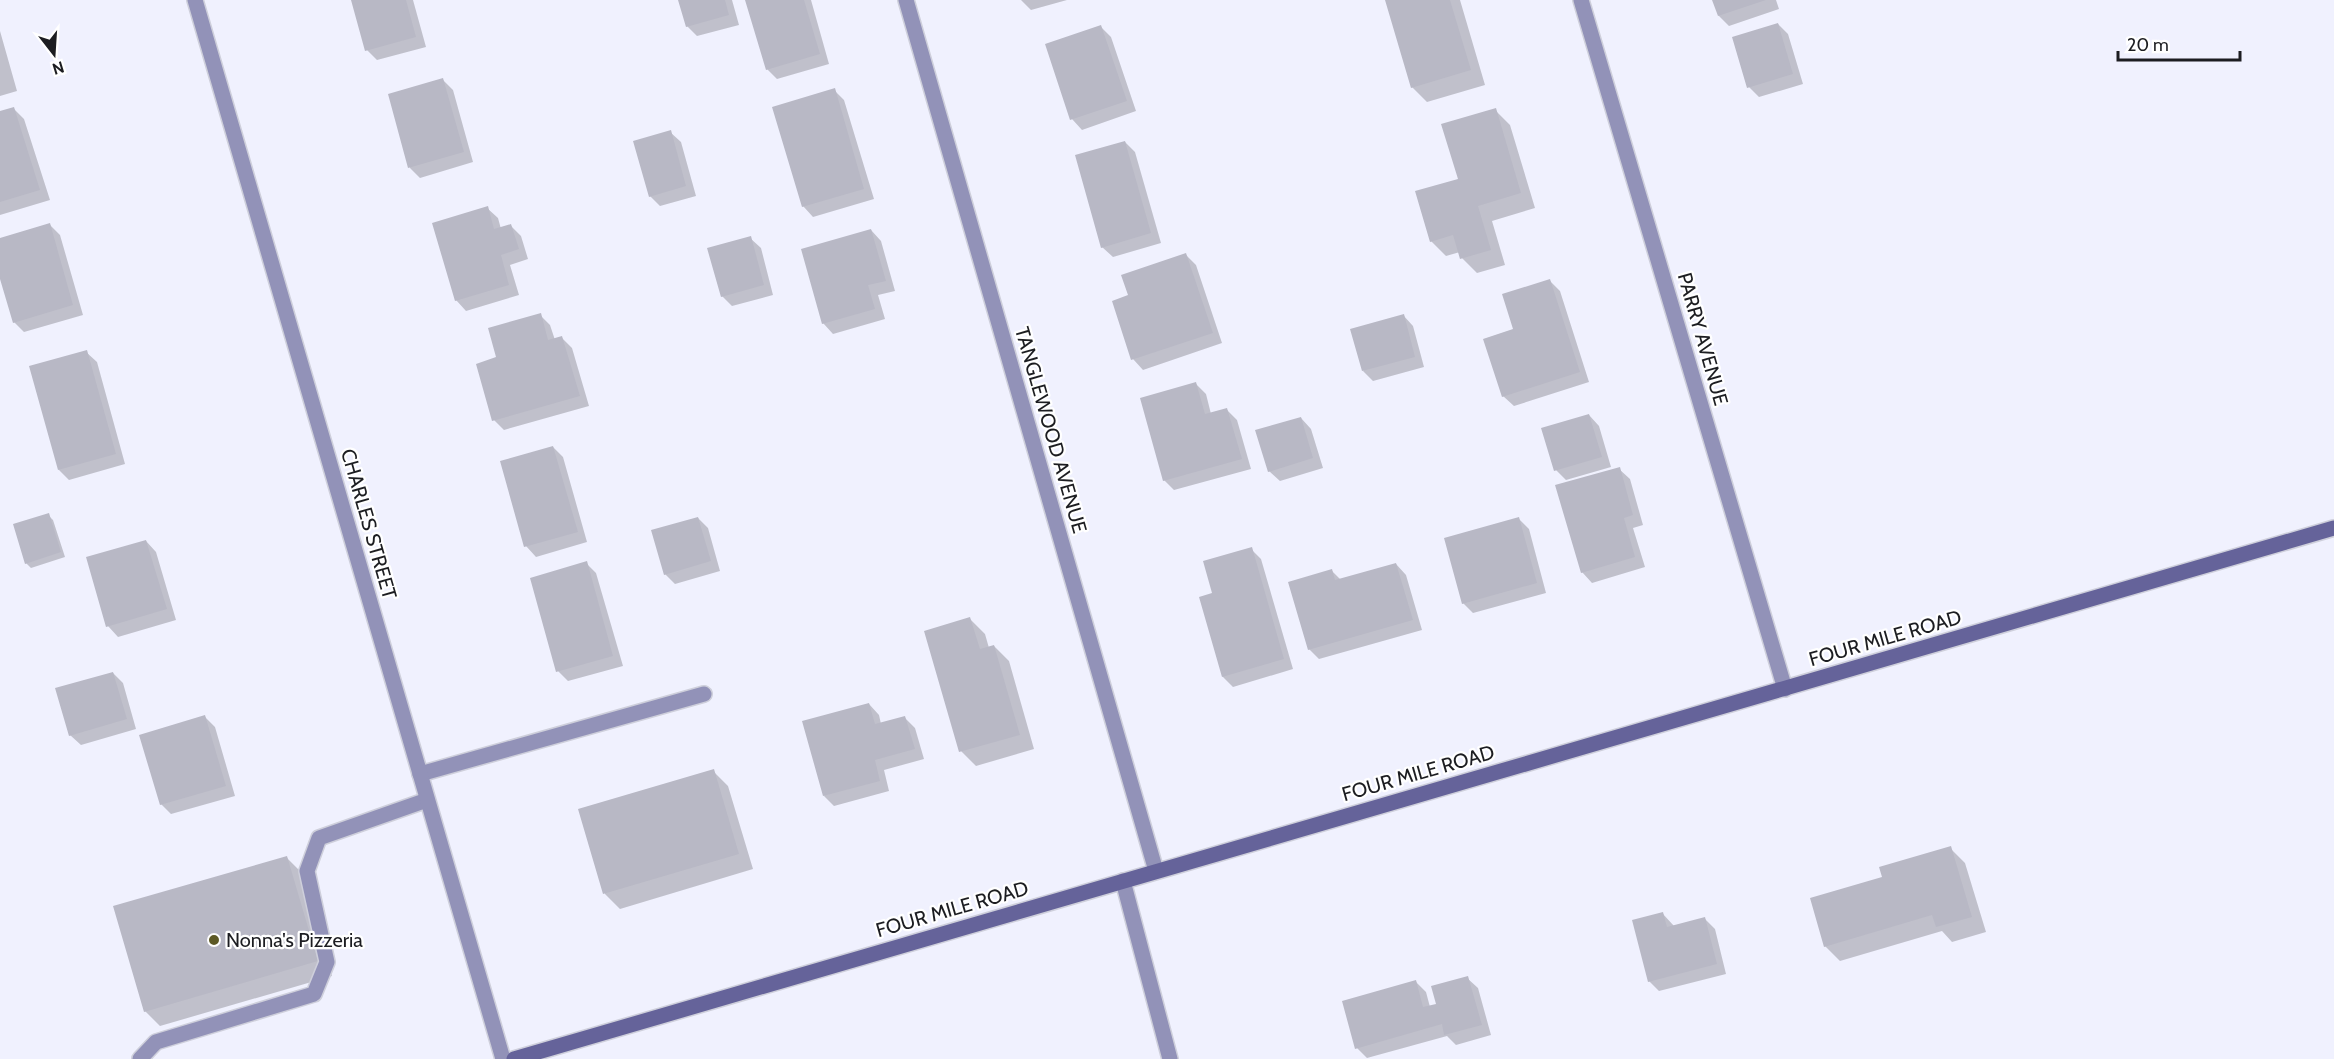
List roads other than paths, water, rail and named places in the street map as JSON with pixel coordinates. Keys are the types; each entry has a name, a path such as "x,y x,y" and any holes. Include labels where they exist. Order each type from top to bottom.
{"main road":[{"name":"FOUR MILE ROAD","path":"514,1059 2334,528"}],"street":[{"name":"CHARLES STREET","path":"195,0 502,1059"},
{"name":"TANGLEWOOD AVENUE","path":"906,0 1156,871"},
{"name":"PARRY AVENUE","path":"1581,0 1785,689"},
{"path":"420,774 704,694"},
{"path":"140,1059 156,1042 314,994 327,962 307,871 319,838 428,800"},
{"path":"1123,881 1170,1059"}],"place":[{"name":"Nonna's Pizzeria","path":"214,940"}]}
